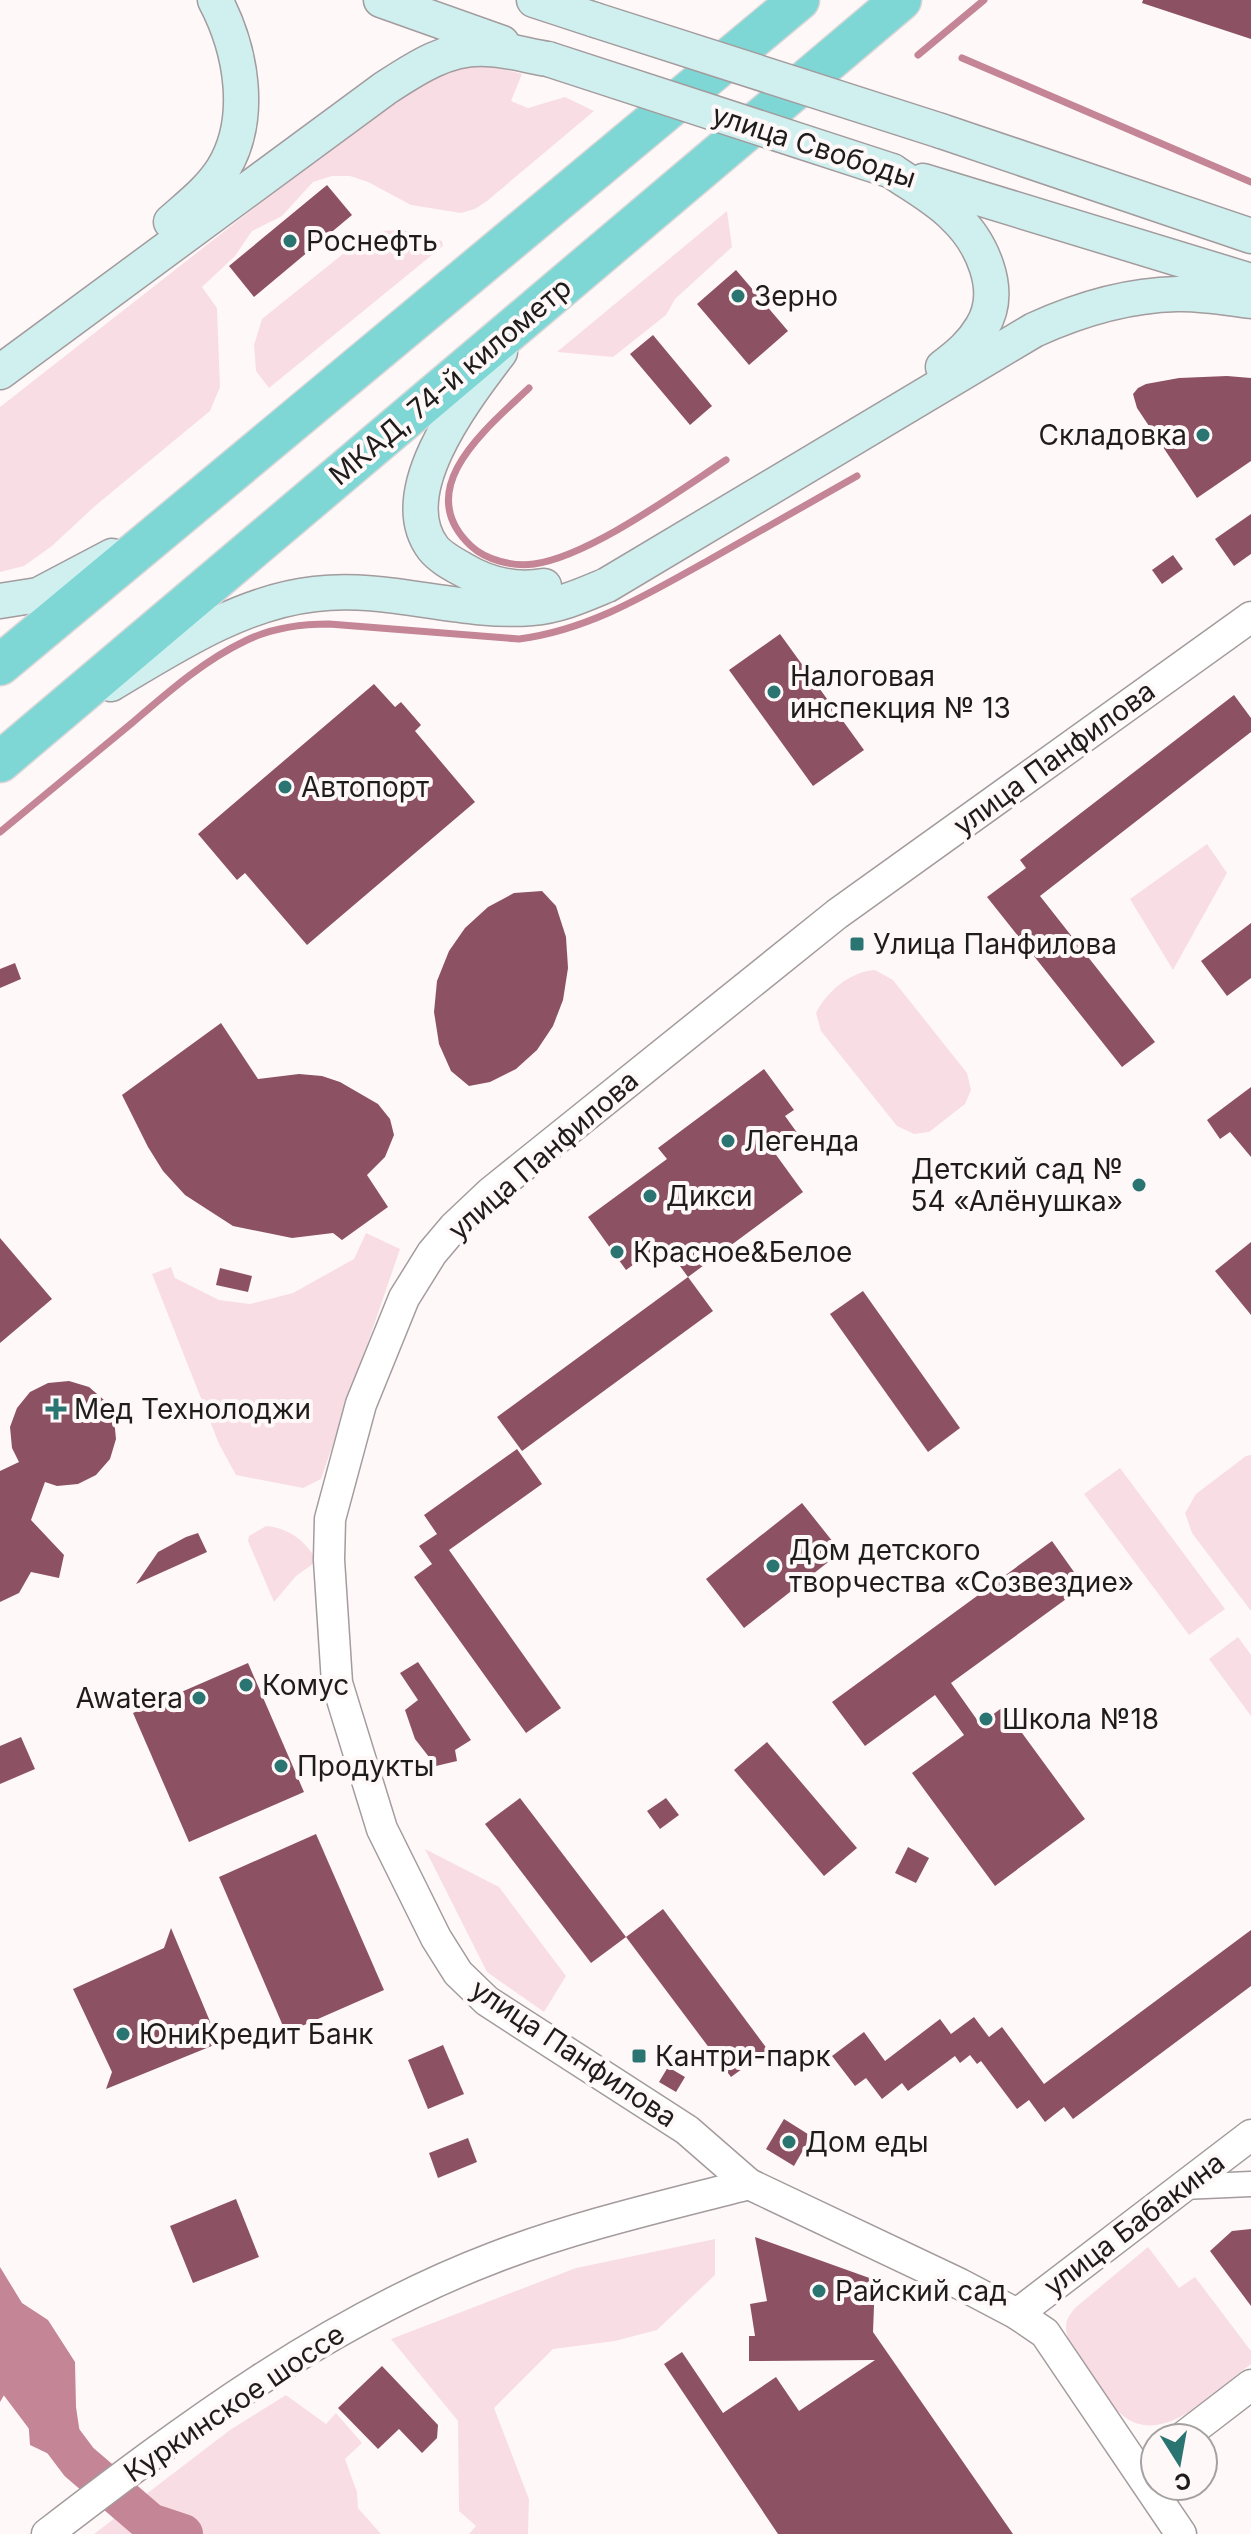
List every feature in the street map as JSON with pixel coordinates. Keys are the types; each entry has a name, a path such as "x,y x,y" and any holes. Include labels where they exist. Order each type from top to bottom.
{"highway":[{"path":"0,665 799,0"},
{"name":"МКАД, 74-й километр","path":"0,762 901,0"}],"main road":[{"path":"0,350 150,240 197,200 224,168 235,140 241,91 239,66 228,25 215,0"},
{"name":"улица Свободы","path":"381,0 548,59 892,171 1251,281"},
{"name":"улица Свободы","path":"545,2 1251,236"},
{"path":"0,372 384,89 427,61 460,51 487,49 548,59"},
{"path":"526,316 476,383 447,429 429,469 419,509 424,531 434,549 451,562 475,577 502,586 532,589 563,583 599,566 933,375 965,350 984,324 991,296 987,267 976,240 952,214 892,171"},
{"path":"55,716 213,626 270,604 313,594 354,592 400,595 496,609 534,608 568,601 607,585 1034,330 1061,317 1120,300 1177,294 1251,301"},
{"path":"0,601 38,595 77,576 184,512"}],"street":[{"name":"улица Панфилова","path":"1139,2455 1045,2333 1017,2314 749,2184 687,2130 487,2001 458,1973 436,1938 382,1829 337,1683 329,1560 330,1519 361,1404 404,1298 432,1253 454,1227 491,1192 837,914 1251,617"},
{"name":"улица Бабакина","path":"1017,2314 1251,2135"},
{"name":"Куркинское шоссе","path":"56,2527 227,2401 338,2330 491,2258 553,2236 749,2184"},
{"path":"1182,2187 1251,2184"},
{"path":"1203,2422 1251,2385"},
{"name":"улица Панфилова","path":"1165,2502 1181,2534"}],"shaded area":[{"path":"472,61 522,74 511,101 528,108 565,97 594,111 487,201 461,213 411,205 350,176 332,176 313,182 282,216 252,231 235,256 202,287 217,308 220,387 210,411 95,506 52,546 24,566 0,572 0,407 402,92"},
{"path":"727,211 732,247 675,299 666,315 613,357 557,352"},
{"path":"403,230 442,241 443,246 269,388 256,371 254,345 262,319 364,237 383,231"},
{"path":"1207,844 1227,873 1173,970 1130,899"},
{"path":"875,970 893,980 967,1073 971,1090 965,1104 929,1132 914,1134 897,1126 821,1031 816,1013 826,998 848,979"},
{"path":"366,1233 400,1249 321,1479 303,1488 236,1475 219,1444 152,1274 171,1267 175,1278 219,1300 250,1304 293,1293 354,1259"},
{"path":"1251,1455 1251,1611 1192,1533 1185,1513 1196,1494"},
{"path":"1120,1468 1225,1609 1189,1635 1084,1494"},
{"path":"266,1526 296,1537 308,1547 317,1561 296,1576 274,1602 248,1541 249,1536"},
{"path":"1238,1637 1251,1655 1251,1716 1209,1659"},
{"path":"425,1849 499,1887 566,1976 544,2012 487,1972"},
{"path":"715,2239 715,2275 657,2330 615,2341 553,2349 494,2408 529,2499 528,2534 469,2534 476,2526 459,2511 458,2421 391,2339 576,2268"},
{"path":"1148,2247 1179,2288 1195,2277 1251,2351 1251,2364 1190,2412 1168,2422 1138,2424 1116,2409 1068,2338 1066,2325 1075,2308"},
{"path":"0,2267 22,2303 48,2320 75,2362 76,2407 83,2454 79,2462 70,2464 30,2445 27,2403 7,2390 0,2402"},
{"path":"286,2395 326,2424 336,2413 362,2443 345,2459 357,2492 358,2508 381,2534 94,2534 230,2430"}],"building":[{"path":"1143,0 1251,0 1251,39 1142,3"},
{"name":"Роснефть","path":"327,185 352,215 254,297 229,266"},
{"path":"736,270 788,331 749,365 697,304"},
{"path":"653,335 712,406 690,425 630,354"},
{"name":"Складовка","path":"1179,378 1251,378 1251,461 1197,498 1137,408 1133,394 1146,384"},
{"path":"1251,514 1251,554 1234,566 1215,539"},
{"path":"1173,555 1183,569 1162,584 1152,570"},
{"path":"780,634 864,750 813,786 729,670"},
{"path":"374,684 395,707 401,702 421,725 415,731 475,802 307,945 245,873 237,880 198,834"},
{"path":"1234,695 1251,718 1251,732 1040,896 1155,1042 1122,1067 987,897 1026,868 1020,860"},
{"path":"542,891 556,906 566,937 568,968 563,1000 553,1026 537,1050 516,1069 490,1082 469,1086 451,1071 439,1044 434,1012 437,981 449,951 465,928 488,907 514,893"},
{"path":"1251,923 1251,978 1227,996 1201,961"},
{"path":"15,963 21,979 0,988 0,969"},
{"path":"221,1023 258,1079 299,1074 322,1076 340,1082 378,1104 390,1119 394,1135 385,1157 367,1175 388,1207 342,1240 333,1233 292,1238 233,1226 185,1195 163,1171 122,1095"},
{"path":"764,1069 794,1110 785,1116 798,1134 774,1152 803,1192 688,1277 663,1243 626,1270 588,1217 667,1159 658,1148"},
{"path":"1251,1087 1251,1157 1230,1132 1220,1139 1207,1120"},
{"path":"0,1238 52,1299 0,1343"},
{"path":"1251,1242 1251,1315 1215,1271"},
{"path":"220,1268 252,1276 248,1292 216,1285"},
{"path":"688,1277 713,1311 522,1451 497,1417"},
{"path":"863,1291 960,1428 928,1452 830,1314"},
{"path":"69,1381 89,1387 104,1400 114,1419 116,1439 110,1459 96,1475 78,1484 57,1486 45,1482 31,1520 64,1555 59,1578 31,1572 19,1593 0,1602 0,1471 19,1462 12,1448 10,1427 17,1408 30,1392 48,1383"},
{"path":"517,1449 542,1484 449,1550 561,1708 526,1733 414,1577 432,1564 419,1546 437,1534 424,1515"},
{"name":"Дом детского творчества «Созвездие»","path":"802,1503 841,1552 744,1628 706,1579"},
{"path":"198,1533 207,1552 136,1584 158,1552"},
{"path":"1052,1541 1084,1586 951,1683 980,1724 1003,1707 1085,1819 995,1886 912,1773 964,1735 935,1695 865,1746 832,1702"},
{"path":"418,1662 471,1740 455,1750 457,1761 436,1766 415,1739 405,1710 418,1700 400,1673"},
{"path":"248,1663 304,1792 189,1842 133,1713"},
{"path":"21,1737 35,1769 0,1784 0,1746"},
{"path":"767,1742 857,1848 824,1876 734,1770"},
{"path":"520,1798 626,1937 591,1963 485,1824"},
{"path":"666,1798 679,1815 660,1829 647,1811"},
{"path":"316,1834 384,1990 286,2033 219,1877"},
{"path":"908,1847 929,1858 916,1883 895,1873"},
{"path":"663,1909 768,2050 731,2077 626,1937"},
{"path":"171,1928 219,2043 106,2089 112,2072 73,1989 164,1948"},
{"path":"1251,1930 1251,1986 1073,2119 1064,2107 1045,2122 1029,2100 1017,2109 981,2061 977,2064 970,2055 960,2063 955,2056 908,2091 902,2083 882,2099 866,2078 855,2086 832,2056 864,2032 885,2061 940,2019 951,2034 974,2017 989,2037 1002,2027 1044,2084"},
{"path":"443,2045 464,2094 428,2109 408,2060"},
{"path":"668,2067 685,2077 676,2092 659,2082"},
{"name":"Дом еды","path":"784,2119 811,2136 794,2166 766,2149"},
{"path":"468,2138 477,2162 438,2178 429,2153"},
{"path":"236,2199 259,2257 193,2283 170,2226"},
{"path":"1251,2229 1251,2306 1210,2251 1232,2231"},
{"path":"755,2237 875,2280 873,2332 1013,2534 778,2534 664,2364 682,2352 723,2413 776,2377 799,2411 875,2360 749,2361 749,2336 755,2336 750,2304 767,2301"},
{"path":"382,2366 438,2425 437,2438 422,2453 399,2429 378,2449 338,2408"}],"waterway":[{"path":"918,55 984,0"},
{"path":"962,58 1251,182"},
{"path":"529,388 476,441 451,482 448,503 454,524 471,546 492,559 534,564 581,549 633,521 726,460"},
{"path":"0,832 186,678 230,649 255,637 286,628 329,624 519,639 570,628 641,598 857,476"},
{"path":"0,2357 79,2462 150,2523 183,2534"}],"place":[{"name":"Роснефть","path":"290,241"},
{"name":"Зерно","path":"738,296"},
{"name":"Складовка","path":"1203,435"},
{"name":"Налоговая инспекция № 13","path":"774,692"},
{"name":"Автопорт","path":"285,787"},
{"name":"Улица Панфилова","path":"857,944"},
{"name":"Легенда","path":"728,1141"},
{"name":"Детский сад № 54 «Алёнушка»","path":"1139,1185"},
{"name":"Дикси","path":"650,1196"},
{"name":"Красное&Белое","path":"617,1252"},
{"name":"Мед Технолоджи","path":"56,1409"},
{"name":"Дом детского творчества «Созвездие»","path":"773,1566"},
{"name":"Комус","path":"246,1685"},
{"name":"Awatera","path":"199,1698"},
{"name":"Школа №18","path":"986,1719"},
{"name":"Продукты","path":"281,1766"},
{"name":"ЮниКредит Банк","path":"123,2034"},
{"name":"Кантри-парк","path":"639,2056"},
{"name":"Дом еды","path":"789,2142"},
{"name":"Райский сад","path":"819,2291"}]}
